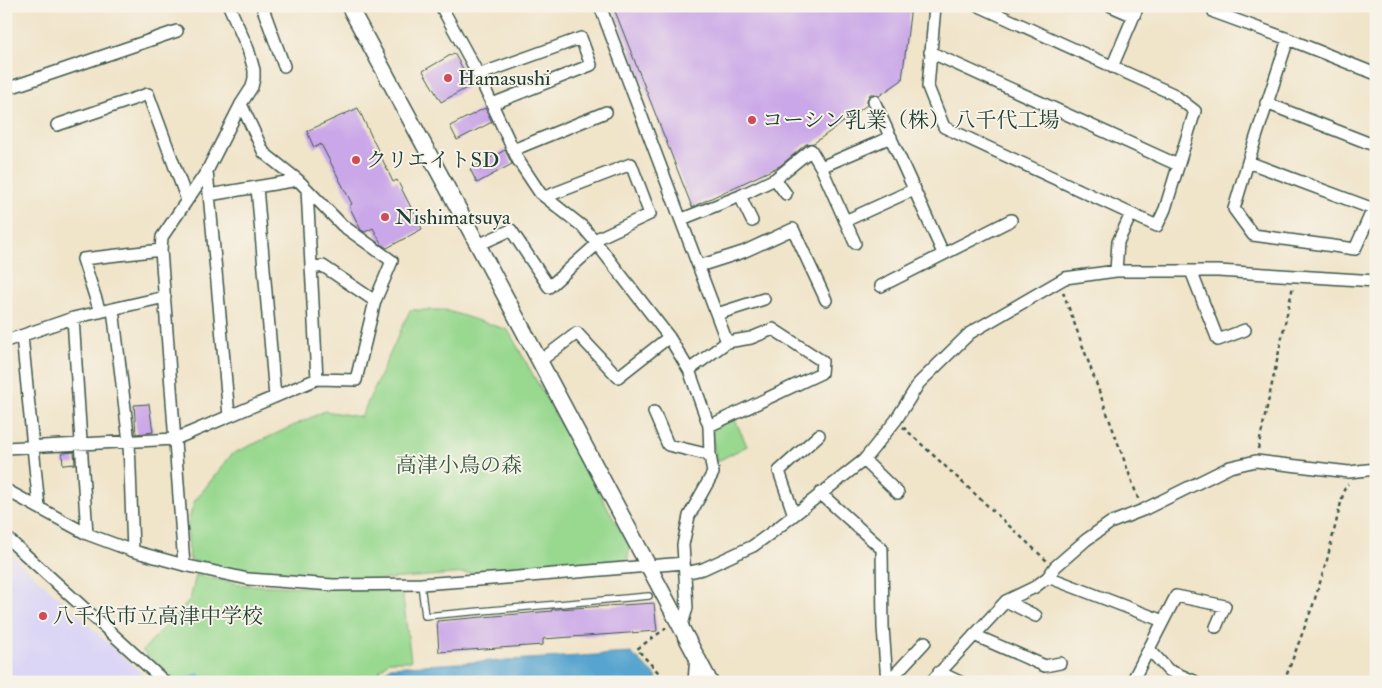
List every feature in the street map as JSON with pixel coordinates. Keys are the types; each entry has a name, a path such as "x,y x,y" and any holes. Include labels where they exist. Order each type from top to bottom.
{"street":[{"path":"184,565 161,250 162,237 207,171 241,104 252,88 254,70 248,49 229,6"},
{"path":"262,6 284,66"},
{"path":"349,6 710,682"},
{"path":"441,6 478,75 518,160 540,193 582,227 595,242 669,337 690,370 709,426 713,473 689,516 683,545 687,608 681,628"},
{"path":"600,6 727,342"},
{"path":"935,6 928,87 944,127 1157,226 1165,209 1195,111 1173,94 979,6"},
{"path":"1111,6 1136,11 1112,66"},
{"path":"1214,6 1214,12 1376,74"},
{"path":"6,89 177,31"},
{"path":"478,75 582,38 591,65 492,104"},
{"path":"1248,162 1374,210 1355,249 1253,235 1234,209 1248,162 1266,103 1288,39"},
{"path":"930,52 1178,165"},
{"path":"57,125 148,94 186,200"},
{"path":"874,101 943,253"},
{"path":"1266,103 1376,146"},
{"path":"6,448 175,439 317,378 356,380 375,301 392,261 342,225 298,180 264,153 241,104"},
{"path":"513,150 606,112"},
{"path":"821,167 891,137"},
{"path":"682,219 740,196 775,179 811,150 821,167 855,243"},
{"path":"478,245 511,230 549,287 595,242 650,214 631,164 546,197"},
{"path":"207,171 228,416"},
{"path":"775,179 786,194"},
{"path":"209,195 298,180"},
{"path":"257,187 275,396"},
{"path":"307,189 317,378"},
{"path":"845,221 915,189"},
{"path":"740,196 752,221"},
{"path":"1116,271 1118,242 1131,214"},
{"path":"881,286 1011,220"},
{"path":"699,266 743,252 793,229 826,300"},
{"path":"100,312 83,259 161,250"},
{"path":"311,268 324,266 375,301"},
{"path":"6,490 87,534 133,551 184,565 248,579 333,585 421,584 649,566 703,568 753,546 864,460 896,420 919,383 970,333 1065,278 1116,271 1191,271 1376,281"},
{"path":"1191,271 1218,340 1245,330"},
{"path":"6,341 73,318 165,297"},
{"path":"717,314 764,299"},
{"path":"113,309 129,442 133,551"},
{"path":"73,318 87,534"},
{"path":"690,370 727,342 751,338 773,329 822,361 820,373 709,426"},
{"path":"540,361 578,334 618,377 669,337"},
{"path":"22,336 39,507"},
{"path":"654,412 668,445 710,455"},
{"path":"794,515 779,472 819,436"},
{"path":"864,460 898,494"},
{"path":"931,682 1006,601 1035,588 1086,540 1110,523 1143,510 1230,467 1256,461 1349,472 1376,469"},
{"path":"820,493 882,549 883,628 888,682"},
{"path":"6,537 166,682"},
{"path":"1051,572 1163,622"},
{"path":"1132,682 1176,596 1225,606 1216,627"},
{"path":"1006,601 1036,616"},
{"path":"974,636 1045,666 1060,663"},
{"path":"888,682 925,642"},
{"path":"1149,649 1168,670 1194,681"},
{"path":"694,682 696,656"},
{"path":"939,672 960,682"}],"lane":[{"path":"421,584 425,616 649,596"}],"path":[{"path":"1256,461 1295,277"},
{"path":"1059,282 1143,510"},
{"path":"896,420 1051,572"},
{"path":"1284,682 1318,587 1344,490 1355,471"},
{"path":"663,620 665,629 637,649 667,682"}],"shaded area":[{"name":"八千代市立高津中学校","path":"6,550 151,682 6,682"}],"green space":[{"name":"高津小鳥の森","path":"410,310 445,310 508,330 630,548 627,561 362,581 244,573 190,560 187,527 194,502 232,454 325,411 361,417"},
{"path":"734,417 747,446 716,462 711,427"},
{"path":"196,575 246,585 402,590 411,661 389,661 370,682 178,682 142,651 190,600"}],"water":[{"path":"631,653 656,676 657,682 376,682 390,667"}],"building":[{"name":"コーシン乳業（株） 八千代工場","path":"613,6 911,6 902,80 879,96 870,94 867,105 814,143 806,144 780,166 692,207"},
{"name":"Hamasushi","path":"454,53 472,85 441,102 423,71"},
{"path":"358,108 393,182 397,180 422,229 387,248 382,245 373,228 365,232 361,230 349,206 352,204 321,144 314,148 307,131"},
{"path":"485,108 492,122 457,140 450,126"},
{"path":"505,150 512,164 477,183 470,169"},
{"path":"149,404 153,432 136,434 134,405"},
{"path":"74,452 75,464 63,465 62,453"},
{"path":"654,603 657,631 543,639 543,645 439,652 437,621 552,611 552,609"}],"waterway":[{"path":"178,682 198,675 204,682"}],"place":[{"name":"Hamasushi","path":"448,78"},
{"name":"コーシン乳業（株） 八千代工場","path":"752,120"},
{"name":"クリエイトSD","path":"356,160"},
{"name":"Nishimatsuya","path":"385,217"},
{"name":"八千代市立高津中学校","path":"43,616"}]}
